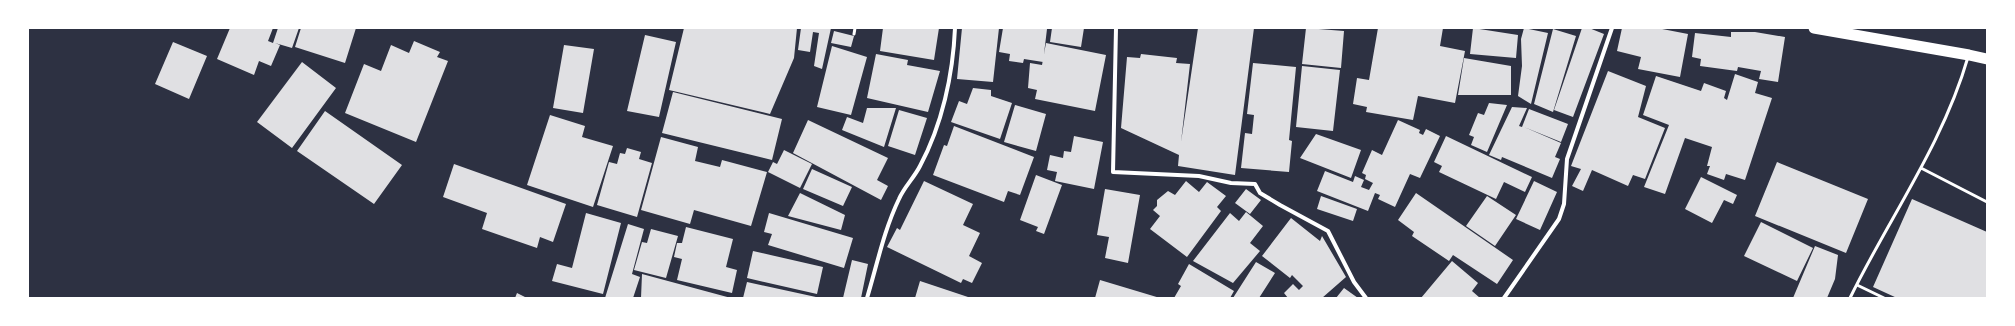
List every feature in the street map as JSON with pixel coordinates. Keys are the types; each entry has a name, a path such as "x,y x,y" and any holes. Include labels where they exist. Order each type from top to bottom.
{"highway":[{"path":"1814,28 1987,59"}],"street":[{"path":"867,298 891,218 900,197 920,166 940,121 954,50 955,28"},
{"path":"1116,28 1113,172 1199,176 1231,183 1255,184 1260,193 1280,206 1328,231 1354,282 1366,298"},
{"path":"1504,298 1559,219 1564,204 1567,159 1612,28"}],"lane":[{"path":"854,34 855,28"},
{"path":"1850,298 1921,168 1962,79 1969,55"},
{"path":"1921,168 1987,202"},
{"path":"1857,285 1884,298"}],"building":[{"path":"230,28 273,28 268,41 273,43 278,28 299,28 292,48 275,43 280,45 271,66 259,61 254,75 217,59"},
{"path":"301,28 356,28 345,63 295,47"},
{"path":"684,28 797,28 794,58 770,114 669,90"},
{"path":"801,28 831,28 822,69 814,66 819,33 813,32 810,52 798,50"},
{"path":"883,28 939,28 934,60 880,51"},
{"path":"962,28 999,28 993,82 957,79"},
{"path":"1003,28 1047,29 1043,62 1024,59 1023,63 1009,61 1010,54 999,52"},
{"path":"1052,28 1084,28 1081,47 1050,42"},
{"path":"1198,28 1254,28 1235,175 1178,166 1179,155 1121,128 1127,57 1140,58 1141,54 1177,58 1176,63 1190,64 1181,142"},
{"path":"1306,28 1344,31 1341,68 1302,64"},
{"path":"1378,28 1443,28 1440,46 1465,51 1455,103 1418,96 1413,120 1366,112 1367,107 1353,104 1357,78 1369,80"},
{"path":"1473,28 1518,35 1516,58 1470,54"},
{"path":"1524,28 1548,33 1531,104 1518,96 1522,66 1521,39"},
{"path":"1582,28 1589,28 1604,34 1573,117 1554,110"},
{"path":"1622,28 1657,28 1688,34 1680,77 1638,69 1641,57 1617,51"},
{"path":"1553,29 1576,36 1553,112 1534,104"},
{"path":"834,31 854,36 851,47 831,43"},
{"path":"1731,32 1755,32 1785,37 1778,82 1759,79 1761,71 1738,67 1737,71 1700,66 1701,59 1692,57 1695,33 1731,37"},
{"path":"645,35 676,42 659,117 627,111"},
{"path":"414,41 440,52 437,57 448,61 416,142 345,113 364,64 381,71 391,45 409,53"},
{"path":"173,42 207,56 189,99 155,84"},
{"path":"1046,43 1106,55 1095,111 1035,99 1037,90 1028,88 1030,63 1042,65"},
{"path":"564,45 594,49 583,113 553,108"},
{"path":"832,46 867,57 851,115 817,107"},
{"path":"876,54 908,60 907,65 940,71 928,112 867,98"},
{"path":"1464,58 1511,66 1511,95 1458,95"},
{"path":"302,62 336,88 292,148 257,122"},
{"path":"1253,63 1296,67 1289,140 1292,141 1289,172 1241,168 1245,133 1252,134 1254,115 1247,114"},
{"path":"1302,66 1340,70 1333,131 1296,127"},
{"path":"1608,71 1646,86 1638,117 1665,128 1645,179 1633,175 1628,186 1592,170 1583,191 1572,186 1581,169 1571,166"},
{"path":"1735,74 1758,82 1755,93 1772,98 1745,180 1726,174 1724,180 1707,174 1710,166 1707,166 1712,147 1685,138 1665,194 1644,187 1669,125 1643,115 1656,76 1701,91 1704,83 1726,91 1724,98 1727,100"},
{"path":"973,88 991,90 991,96 1012,103 1000,139 951,122 959,101 967,104"},
{"path":"673,92 782,119 772,160 662,133"},
{"path":"1489,103 1507,105 1487,152 1471,145 1474,137 1469,135 1478,113 1484,115"},
{"path":"1015,105 1046,114 1036,151 1004,142"},
{"path":"1512,107 1527,108 1519,126 1522,127 1529,109 1568,124 1561,142 1524,127 1561,143 1555,157 1560,159 1552,178 1502,157 1501,160 1489,155"},
{"path":"867,108 896,108 884,147 842,130 847,117 863,123"},
{"path":"899,110 927,118 915,155 888,146"},
{"path":"325,111 402,165 374,204 297,151"},
{"path":"550,115 585,126 582,137 613,146 593,207 527,185"},
{"path":"808,120 888,158 877,180 888,186 881,200 793,153"},
{"path":"1398,120 1420,130 1419,133 1423,135 1426,129 1440,136 1420,178 1410,174 1395,207 1378,199 1380,195 1375,193 1368,211 1317,191 1325,171 1353,182 1355,176 1364,180 1361,187 1369,190 1373,183 1365,179 1366,175 1362,173 1372,150 1382,155"},
{"path":"954,126 1034,157 1020,195 1008,191 1004,202 933,175 944,145 947,146"},
{"path":"1316,134 1361,150 1351,178 1300,158"},
{"path":"1074,136 1103,142 1094,189 1055,181 1057,172 1047,170 1050,155 1063,158 1064,151 1071,152"},
{"path":"1446,136 1532,177 1525,192 1504,182 1496,199 1439,172 1442,166 1434,162"},
{"path":"661,137 698,147 695,161 720,167 722,160 767,172 751,226 694,210 690,224 641,210"},
{"path":"627,148 641,152 639,159 652,163 637,217 597,205 609,162 617,164 620,153 625,154"},
{"path":"784,150 812,164 800,188 768,172 773,162 777,164"},
{"path":"1777,162 1868,199 1846,253 1755,216"},
{"path":"454,164 566,204 553,242 540,237 537,248 482,229 487,213 443,197"},
{"path":"812,169 852,187 843,206 803,189"},
{"path":"1036,175 1062,185 1044,234 1036,231 1038,227 1020,220"},
{"path":"1701,177 1737,195 1733,204 1724,200 1712,223 1685,209"},
{"path":"924,181 973,204 963,225 980,233 969,256 982,263 972,283 963,279 961,283 887,247 897,228 900,230"},
{"path":"1186,181 1199,192 1207,182 1226,196 1217,207 1221,211 1187,257 1150,229 1160,216 1153,210 1157,206 1157,200 1168,191 1175,195"},
{"path":"1534,181 1557,192 1540,230 1516,219"},
{"path":"1105,189 1140,195 1128,263 1105,258 1109,237 1097,235"},
{"path":"1246,189 1261,200 1250,214 1235,203"},
{"path":"800,193 845,215 841,230 788,216"},
{"path":"1416,193 1513,260 1497,284 1453,255 1449,261 1412,236 1414,232 1398,220"},
{"path":"1321,196 1357,209 1353,221 1317,209"},
{"path":"1487,196 1516,215 1495,246 1466,226"},
{"path":"1912,199 1987,232 1987,298 1897,298 1873,287"},
{"path":"1246,212 1263,226 1250,243 1260,251 1233,283 1193,261 1230,213 1239,221"},
{"path":"586,213 621,223 603,294 552,281 557,264 572,268"},
{"path":"769,213 853,238 844,268 768,245 772,234 764,232"},
{"path":"1291,218 1320,241 1322,236 1346,277 1322,298 1288,298 1284,293 1293,284 1299,290 1303,286 1292,275 1290,278 1262,256"},
{"path":"1761,222 1813,248 1797,281 1744,256"},
{"path":"628,224 644,229 632,274 640,277 633,298 605,298"},
{"path":"686,227 733,239 726,267 737,270 732,293 677,280 682,259 674,257 677,243 682,243"},
{"path":"651,229 678,236 666,278 634,270 642,242 647,243"},
{"path":"1815,246 1838,255 1835,279 1827,298 1793,298"},
{"path":"753,251 823,267 817,294 747,278"},
{"path":"852,260 868,264 861,298 843,298"},
{"path":"1452,261 1478,283 1472,291 1480,298 1421,298"},
{"path":"1256,262 1275,273 1259,298 1233,298"},
{"path":"1189,264 1234,291 1230,298 1174,298 1181,286 1178,284"},
{"path":"642,274 731,298 641,298"},
{"path":"1100,280 1160,298 1095,298"},
{"path":"920,281 971,298 915,298"},
{"path":"747,282 816,297 816,298 743,298"},
{"path":"1344,288 1358,298 1336,298"},
{"path":"517,293 527,298 515,298"}]}
